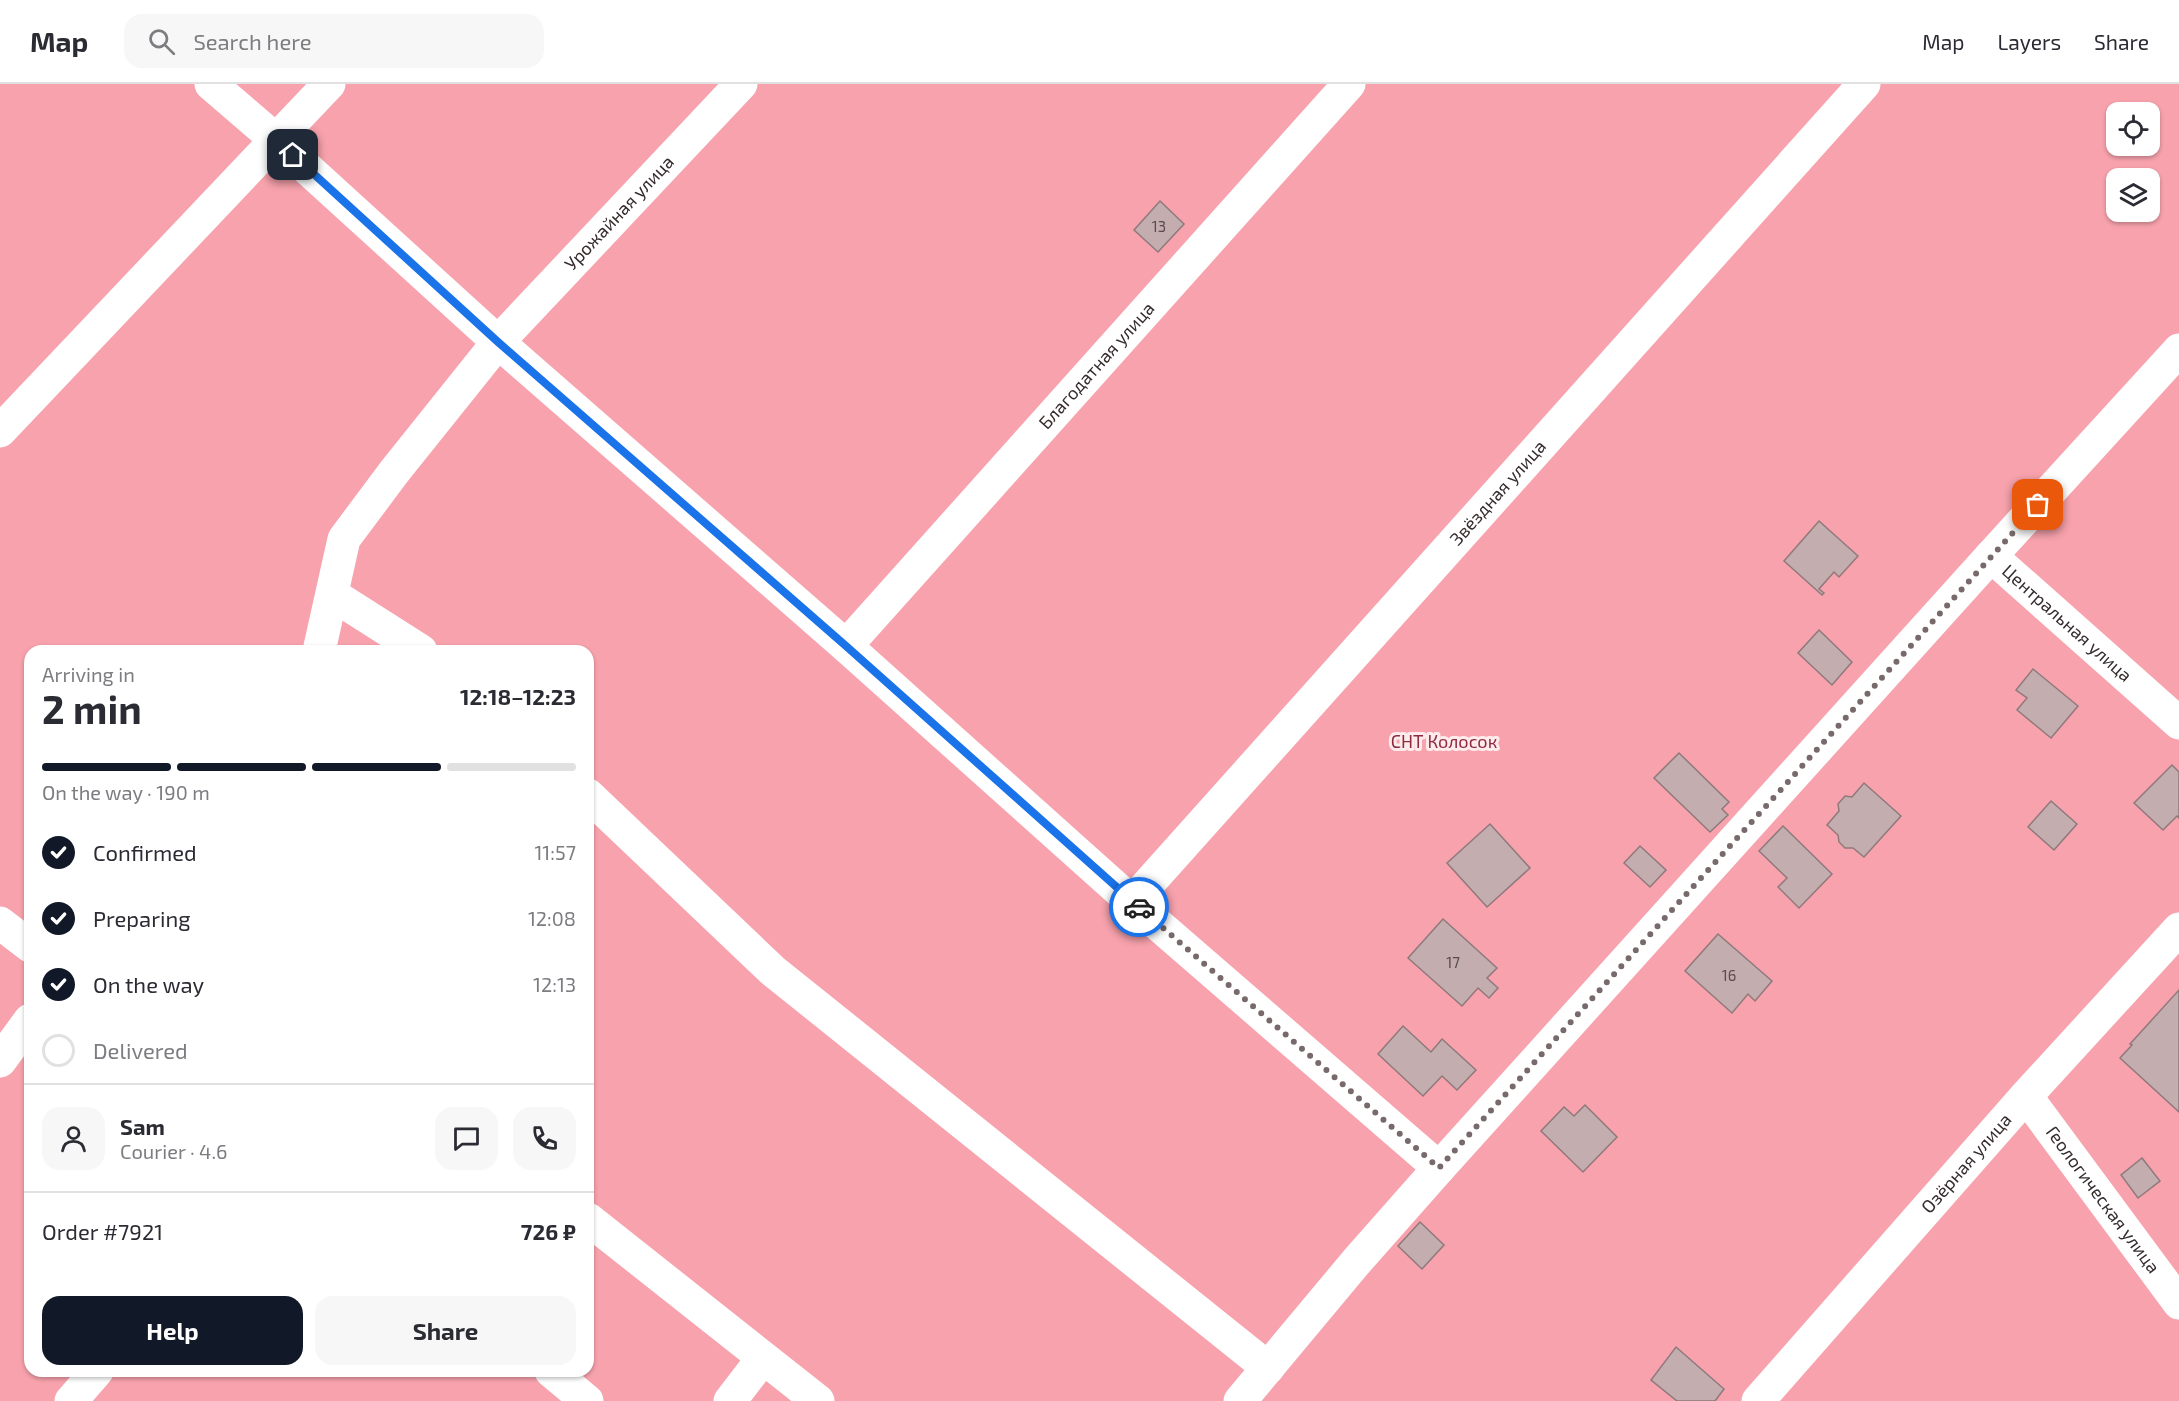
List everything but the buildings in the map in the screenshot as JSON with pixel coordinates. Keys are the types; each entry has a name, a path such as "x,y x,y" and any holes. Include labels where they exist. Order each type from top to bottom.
{"street":[{"path":"211,84 276,140 498,342 846,646 1132,902 1439,1168"},
{"path":"0,431 329,84"},
{"name":"Урожайная улица","path":"320,645 344,539 394,472 498,342 741,84"},
{"name":"Благодатная улица","path":"846,646 1349,84"},
{"name":"Звёздная улица","path":"1132,902 1864,84"},
{"path":"1991,556 2179,350"},
{"name":"Центральная улица","path":"1240,1401 1356,1262 1439,1168 1991,556 2179,723"},
{"path":"333,595 412,645"},
{"path":"594,801 772,970 1268,1368"},
{"path":"0,923 24,941"},
{"name":"Озёрная улица","path":"1768,1397 2026,1096 2179,929"},
{"path":"0,1061 24,1028"},
{"name":"Геологическая улица","path":"2026,1096 2179,1303"},
{"path":"594,1224 818,1401"},
{"path":"730,1401 763,1358"},
{"path":"71,1401 91,1377"},
{"path":"558,1377 587,1401"}],"green space":[{"name":"СНТ Колосок","path":"0,84 2179,84 2179,1401 0,1401"}],"way so far":[{"path":"1139,907 1439,1168 2038,505"}],"route":[{"path":"293,155 498,342 846,646 1139,907"}]}
